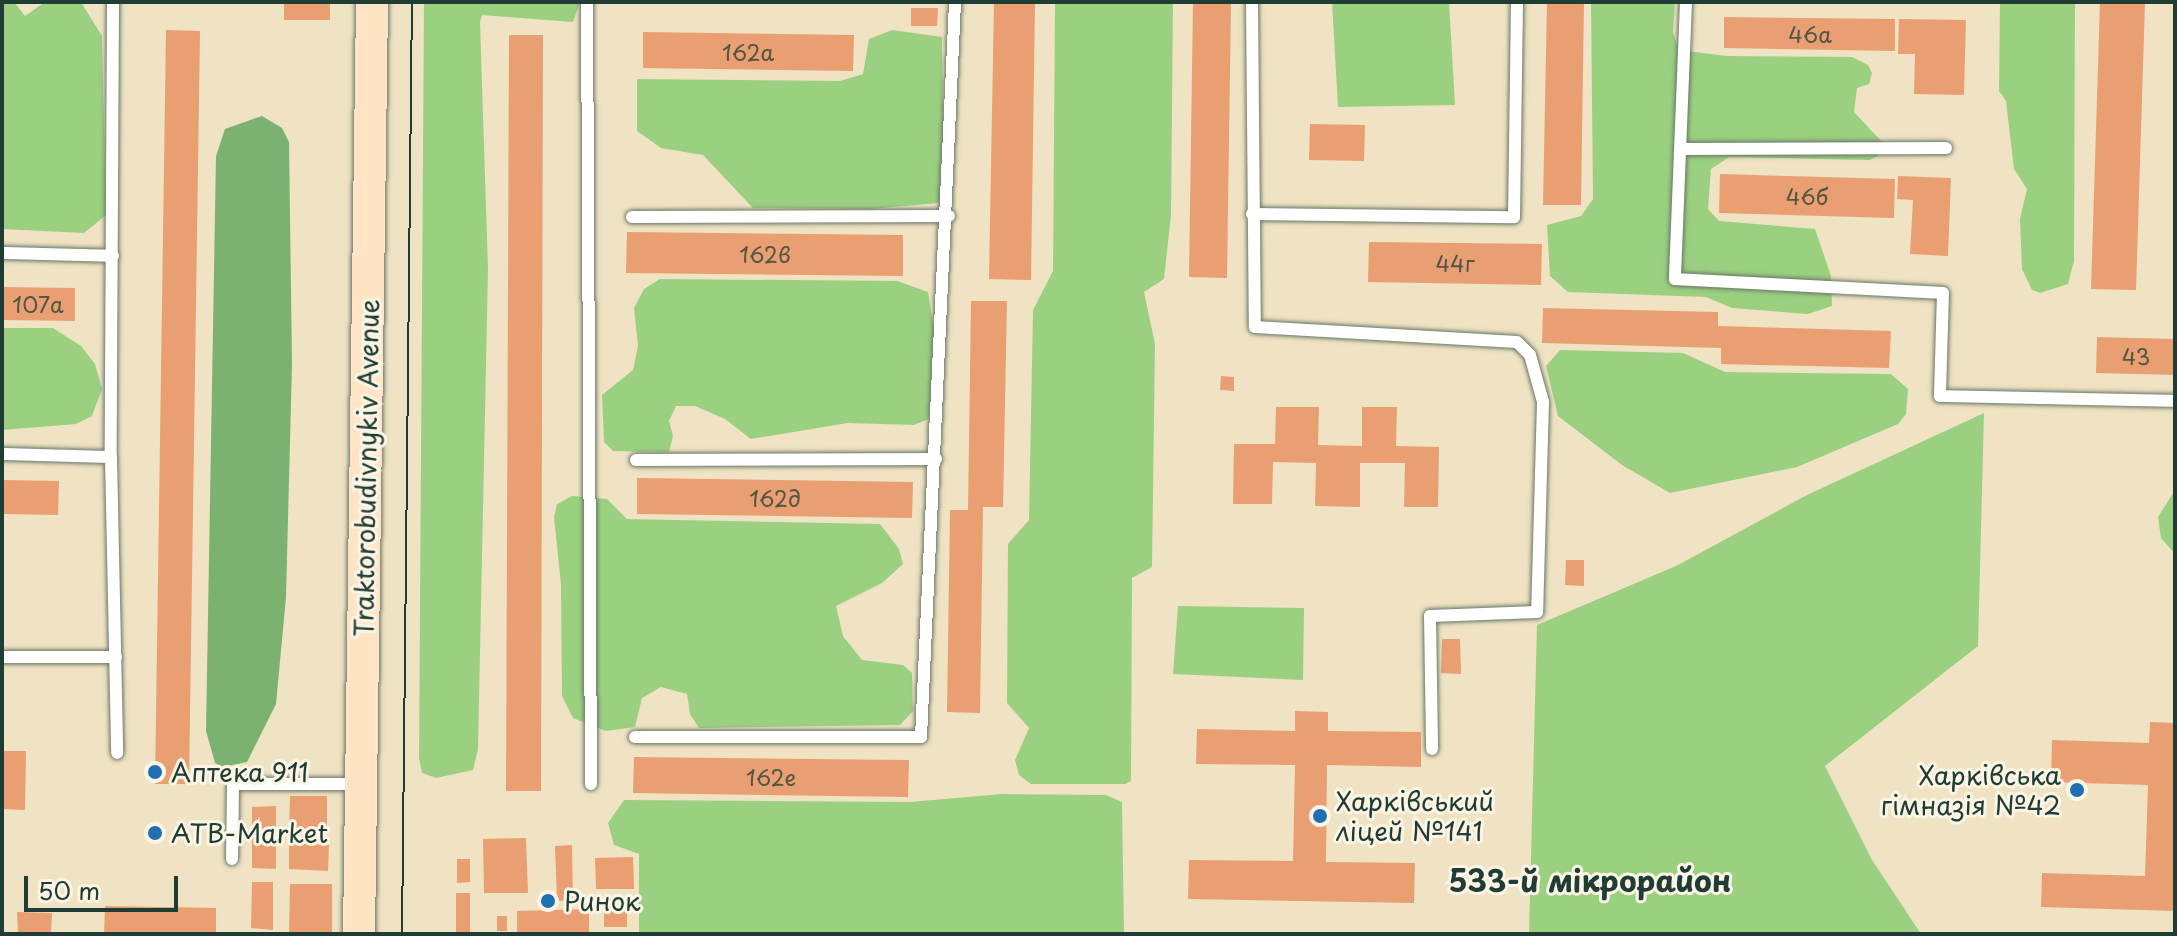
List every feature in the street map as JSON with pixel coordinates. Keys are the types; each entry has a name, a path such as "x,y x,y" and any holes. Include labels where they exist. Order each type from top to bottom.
{"street":[{"name":"Traktorobudivnykiv Avenue","path":"359,934 372,2"}],"lane":[{"path":"113,2 111,457 117,753"},
{"path":"587,2 591,784"},
{"path":"635,737 921,737 949,216 955,2"},
{"path":"1252,2 1255,327 1517,342 1530,355 1543,402 1537,612 1430,616 1432,749"},
{"path":"1252,214 1514,217 1517,2"},
{"path":"1686,2 1675,279 1943,293 1940,396 2175,401"},
{"path":"1680,149 1946,148"},
{"path":"632,217 949,216"},
{"path":"2,253 113,256"},
{"path":"2,454 111,457"},
{"path":"636,460 936,459"},
{"path":"2,657 116,657"},
{"path":"232,859 233,784 361,784"}],"green space":[{"path":"2,2 14,2 25,16 45,2 81,2 102,36 106,215 84,233 2,229"},
{"path":"424,2 580,2 573,22 482,15 480,22 488,269 478,749 473,770 436,778 422,773 419,758"},
{"path":"1055,2 1173,2 1171,215 1164,279 1144,292 1155,344 1152,567 1132,578 1131,781 1125,784 1031,784 1019,775 1015,760 1029,728 1007,703 1008,544 1029,520 1033,310 1053,271"},
{"path":"1332,2 1449,2 1455,105 1338,107"},
{"path":"1591,2 1675,2 1673,32 1679,50 1727,56 1852,57 1868,65 1872,73 1869,84 1857,88 1854,112 1883,143 1879,155 1870,160 1729,157 1711,169 1708,209 1719,221 1815,229 1831,276 1832,306 1808,314 1732,308 1706,297 1568,292 1550,276 1547,225 1581,216 1593,199"},
{"path":"2000,2 2075,2 2074,261 2068,284 2040,293 2032,290 2022,269 2020,219 2027,189 2014,169 2006,101 1999,91"},
{"path":"892,30 942,37 944,184 939,203 870,209 753,208 703,155 661,148 637,131 637,79 840,81 863,74 869,39"},
{"path":"262,116 282,128 289,142 292,364 286,597 276,704 247,762 223,767 215,763 206,731 216,156 225,129"},
{"path":"660,279 897,281 928,292 934,330 929,419 914,425 848,423 751,439 725,419 695,406 676,406 669,421 673,436 669,452 613,451 604,442 602,395 633,370 638,346 634,308 644,289"},
{"path":"2,328 53,328 81,346 95,364 102,389 92,416 76,424 2,430"},
{"path":"1560,350 1683,353 1725,372 1891,374 1908,389 1906,414 1898,424 1797,467 1670,493 1622,465 1558,416 1546,366"},
{"path":"1984,413 1978,646 1825,766 1872,860 1921,934 1529,934 1537,625 1676,566 1807,495"},
{"path":"2175,490 2175,554 2161,538 2158,517"},
{"path":"572,496 607,499 627,519 880,524 899,549 903,564 882,583 836,606 843,636 862,660 903,665 912,673 913,711 900,725 699,728 690,714 687,694 661,687 642,698 635,727 606,731 573,718 562,696 561,585 554,517 557,504"},
{"path":"1178,606 1304,608 1303,680 1173,674"},
{"path":"1002,794 1106,795 1122,802 1124,934 639,934 639,854 614,845 608,823 624,800 910,802"}],"building":[{"path":"284,2 330,2 330,20 284,20"},
{"path":"994,2 1035,2 1031,280 989,279"},
{"path":"1193,2 1231,2 1227,278 1189,277"},
{"path":"1547,2 1584,2 1581,205 1543,205"},
{"path":"2100,2 2145,2 2136,290 2091,289"},
{"path":"911,8 938,8 937,26 911,26"},
{"path":"1724,17 1895,19 1895,51 1724,48"},
{"path":"1899,19 1966,20 1964,95 1914,94 1915,54 1898,54"},
{"path":"166,30 200,31 189,784 155,784"},
{"path":"643,32 854,35 853,71 643,68"},
{"path":"509,35 543,35 541,791 506,791"},
{"path":"1310,124 1365,125 1364,161 1309,160"},
{"path":"1720,174 1895,179 1894,218 1719,213"},
{"path":"1898,176 1951,178 1948,256 1910,254 1913,200 1897,199"},
{"path":"627,232 903,235 903,276 626,273"},
{"path":"1369,242 1542,244 1541,285 1368,282"},
{"path":"2,287 75,288 75,321 2,320"},
{"path":"971,301 1007,301 1003,507 983,507 980,713 947,712 950,510 968,510"},
{"path":"1543,308 1718,312 1718,326 1891,331 1889,368 1721,364 1721,348 1542,343"},
{"path":"2097,337 2175,339 2175,375 2096,373"},
{"path":"1221,376 1234,377 1234,391 1220,390"},
{"path":"1276,407 1319,407 1318,445 1362,446 1362,407 1397,407 1396,446 1439,447 1438,507 1404,507 1405,463 1360,463 1360,507 1315,506 1316,463 1273,462 1272,504 1233,504 1234,444 1275,444"},
{"path":"637,478 913,482 912,518 637,514"},
{"path":"2,480 59,481 58,515 2,514"},
{"path":"1566,560 1584,560 1584,586 1565,585"},
{"path":"1442,639 1460,639 1461,674 1441,673"},
{"path":"1295,711 1328,712 1328,731 1421,732 1421,767 1327,765 1326,862 1415,863 1414,903 1188,899 1189,860 1293,861 1295,765 1196,764 1197,729 1295,731"},
{"path":"2150,722 2175,723 2175,911 2041,907 2042,873 2145,876 2148,785 2051,782 2052,740 2149,743"},
{"path":"2,751 26,751 25,810 2,809"},
{"path":"634,757 909,760 908,797 633,793"},
{"path":"290,796 327,796 327,830 289,829"},
{"path":"276,806 276,869 252,868 252,807"},
{"path":"526,838 528,893 484,893 483,839"},
{"path":"289,843 329,845 328,871 289,869"},
{"path":"572,845 573,900 557,901 555,846"},
{"path":"633,857 634,889 596,889 595,858"},
{"path":"457,859 470,859 470,882 457,883"},
{"path":"252,882 273,882 273,930 251,928"},
{"path":"290,884 332,884 332,934 289,934"},
{"path":"456,893 470,893 470,934 456,934"},
{"path":"105,906 216,908 216,934 104,934"},
{"path":"589,909 589,934 517,934 517,911"},
{"path":"604,910 627,910 627,927 604,927"},
{"path":"17,912 52,913 51,934 18,933"},
{"path":"497,916 507,916 507,931 497,931"}],"tram line":[{"path":"402,934 412,2"}],"place":[{"name":"Аптека 911","path":"155,772"},
{"name":"Харківська гімназія №42","path":"2077,790"},
{"name":"Харківський ліцей №141","path":"1320,816"},
{"name":"ATB-Market","path":"155,833"},
{"name":"Ринок","path":"548,901"}],"district":[{"name":"533-й мікрорайон","path":"1590,880"}]}
